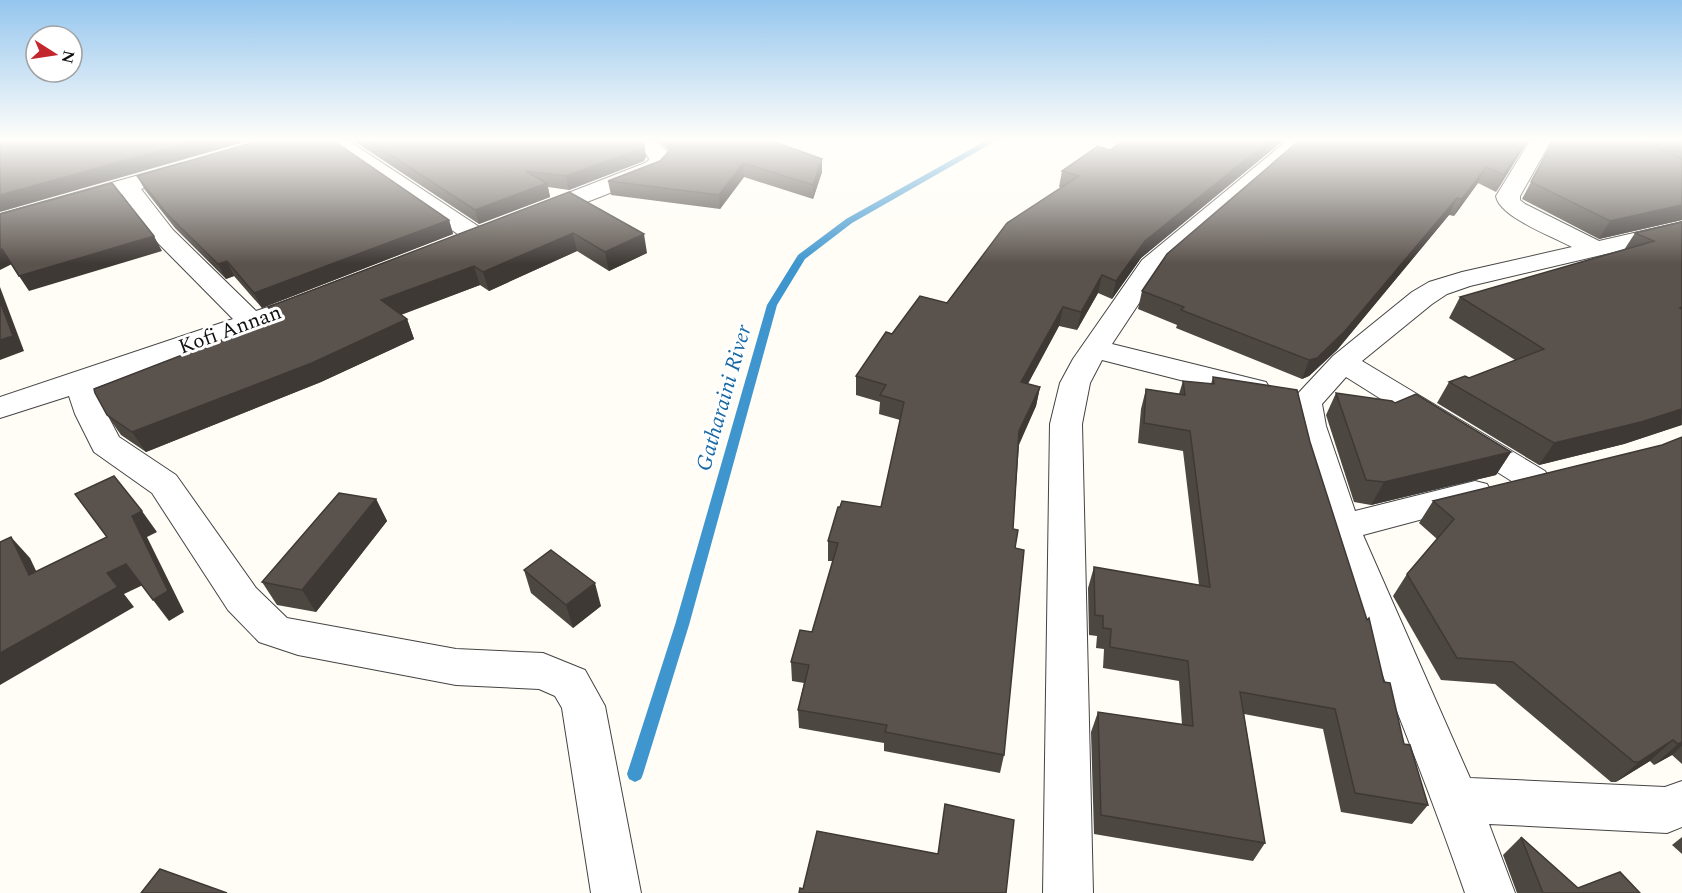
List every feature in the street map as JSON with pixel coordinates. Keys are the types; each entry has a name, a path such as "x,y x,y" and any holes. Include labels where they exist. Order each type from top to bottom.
{"street":[{"path":"0,222 145,181"},
{"path":"407,181 496,230"},
{"path":"446,249 621,181"},
{"path":"1068,893 1066,424 1075,383 1095,348 1150,265 1252,181"},
{"path":"1517,181 1508,196 1509,202 1517,209 1596,249"},
{"path":"127,186 164,235 253,323"},
{"path":"1306,402 1343,362 1422,298 1438,288 1682,229"},
{"name":"Kofi Annan","path":"0,408 253,323 339,290"},
{"path":"1095,348 1306,402"},
{"path":"1342,526 1549,475 1343,362"},
{"path":"76,384 87,399 91,414 106,444 164,484 242,599 273,630 298,638 456,667 543,672 570,683 583,706 616,893"},
{"path":"1306,402 1310,426 1342,526 1456,800 1490,893"},
{"path":"1456,800 1667,810 1682,803"}],"building":[{"path":"0,181 52,181 0,195"},
{"path":"141,181 392,181 449,220 254,293 227,261 218,264 167,214"},
{"path":"430,181 543,181 547,183 475,210"},
{"path":"609,181 730,181 719,195"},
{"path":"799,181 814,181 813,185"},
{"path":"1072,181 1220,181 1145,241 1116,281 1102,275 1081,312 1063,307 1021,382 1040,387 1019,431 1013,529 1018,530 1015,548 1024,550 1004,755 885,732 887,725 798,710 809,665 791,662 800,630 812,632 838,543 828,541 838,507 842,501 881,507 904,402 880,395 886,385 856,376 886,332 892,334 920,296 947,303 1007,223"},
{"path":"1252,181 1476,181 1462,199 1457,198 1345,331 1317,358 1309,360 1181,310 1184,307 1142,291 1167,254"},
{"path":"1682,181 1682,205 1610,221 1531,182"},
{"path":"112,183 154,236 19,276 2,249 0,250 0,214"},
{"path":"569,192 644,234 605,252 573,233 483,272 474,266 381,300 407,319 312,363 132,432 107,415 95,393 94,389 278,318 268,307"},
{"path":"1682,222 1682,307 1680,308 1682,309 1682,409 1641,422 1554,443 1449,382 1465,376 1469,378 1544,349 1460,297 1654,241 1635,233"},
{"path":"0,301 13,336 0,340"},
{"path":"1213,377 1297,390 1310,442 1367,620 1369,618 1384,682 1390,683 1404,744 1410,745 1428,805 1355,793 1335,709 1240,692 1265,843 1101,815 1098,712 1193,726 1188,661 1110,647 1111,629 1103,628 1103,616 1095,615 1094,567 1210,587 1190,431 1144,423 1146,389 1185,395 1183,381 1214,384"},
{"path":"1336,393 1395,403 1416,394 1511,452 1384,482 1366,480"},
{"path":"1682,437 1682,742 1678,744 1673,740 1639,762 1634,762 1513,662 1457,658 1407,574 1454,519 1433,501 1662,445"},
{"path":"114,476 142,511 132,516 168,591 153,600 126,564 107,573 118,587 0,653 0,542 11,537 29,575 107,537 75,494"},
{"path":"339,493 376,499 302,590 262,582"},
{"path":"551,550 595,583 566,605 524,570"},
{"path":"945,804 1014,820 1006,893 799,893 800,888 803,889 817,831 938,854"},
{"path":"1521,837 1578,888 1620,872 1640,893 1543,893"},
{"path":"160,869 227,893 141,893"}],"waterway":[{"name":"Gatharaini River","path":"635,774 682,625 772,305 801,257 849,221 921,181"}]}
